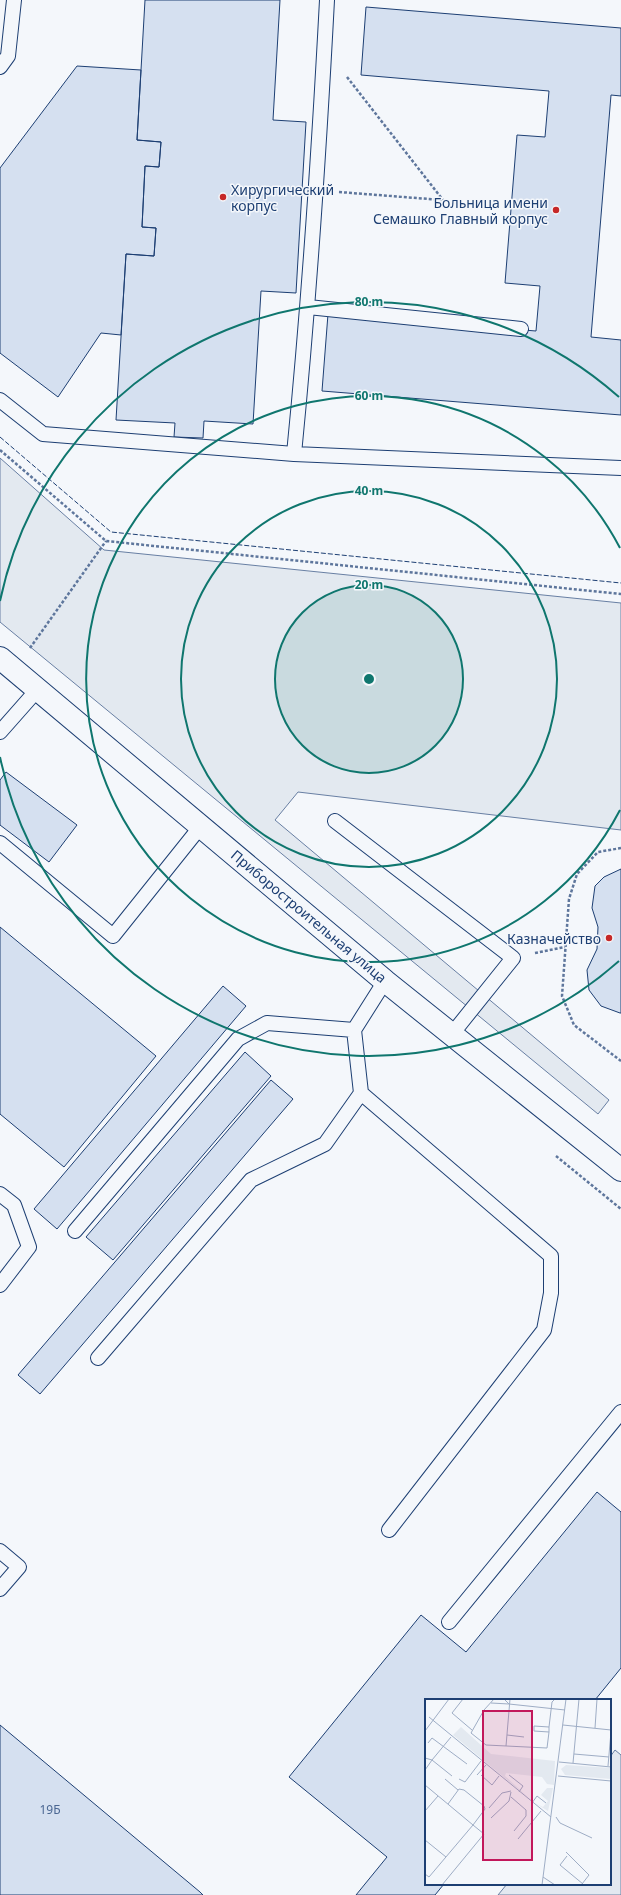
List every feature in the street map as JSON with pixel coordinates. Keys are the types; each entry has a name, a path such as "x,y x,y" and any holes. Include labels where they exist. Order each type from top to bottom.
{"street":[{"name":"Приборостроительная улица","path":"7,664 385,981 619,1165"}],"lane":[{"path":"0,66 8,56 14,0"},
{"path":"294,454 317,191 327,0"},
{"path":"308,306 521,329"},
{"path":"0,400 43,434 294,454 621,468"},
{"path":"0,732 38,689"},
{"path":"335,821 513,958 452,1034"},
{"path":"0,843 113,936 201,826"},
{"path":"98,1358 251,1180 325,1144 361,1093 354,1030 385,981"},
{"path":"75,1231 238,1039 267,1023 354,1030"},
{"path":"361,1093 551,1256 551,1293 544,1330 389,1530"},
{"path":"0,1194 14,1205 30,1247 0,1285"},
{"path":"449,1622 621,1412"},
{"path":"0,1551 19,1567 0,1589"}],"path":[{"path":"317,191 443,200 325,48"},
{"path":"0,450 106,541 621,594"},
{"path":"7,664 106,541"},
{"path":"621,848 598,852 577,874 569,899 562,996 574,1025 621,1061"},
{"path":"513,958 565,947"}],"shaded area":[{"path":"0,458 104,550 621,603 621,830 298,792 275,820 609,1100 598,1114 0,622"},
{"path":"615,1750 621,1755 621,1895 498,1895 506,1885 611,1885 611,1756"}],"building":[{"name":"Хирургический корпус","path":"145,0 280,0 273,120 306,122 296,293 261,291 253,424 204,421 203,438 174,437 175,423 116,420 126,254 154,256 156,228 142,227 145,166 159,167 161,142 137,140"},
{"name":"Больница имени Семашко Главный корпус","path":"366,7 621,28 621,96 611,95 591,337 621,340 621,415 322,391 328,314 536,331 540,286 505,283 517,135 545,137 549,91 361,75"},
{"path":"77,66 141,70 137,140 161,142 159,167 145,166 142,227 156,228 154,256 126,254 121,335 101,333 58,397 0,353 0,168"},
{"path":"6,772 77,825 49,862 0,825 0,780"},
{"name":"Казначейство","path":"621,869 620,1013 601,1006 589,990 587,970 597,949 598,927 592,908 595,886 604,877"},
{"path":"0,927 156,1056 64,1167 0,1114"},
{"path":"223,986 246,1006 57,1229 34,1209"},
{"path":"245,1052 271,1076 113,1260 86,1237"},
{"path":"271,1080 293,1099 40,1394 18,1375"},
{"path":"597,1492 621,1512 621,1668 596,1699 425,1699 425,1885 443,1885 435,1895 356,1895 387,1857 289,1777 421,1615 466,1652"},
{"path":"0,1725 200,1892 203,1895 0,1895"}],"fence":[{"path":"0,437 111,532 621,583"}],"place":[{"name":"Хирургический корпус","path":"223,197"},
{"name":"Больница имени Семашко Главный корпус","path":"556,210"},
{"name":"Казначейство","path":"609,938"}]}
